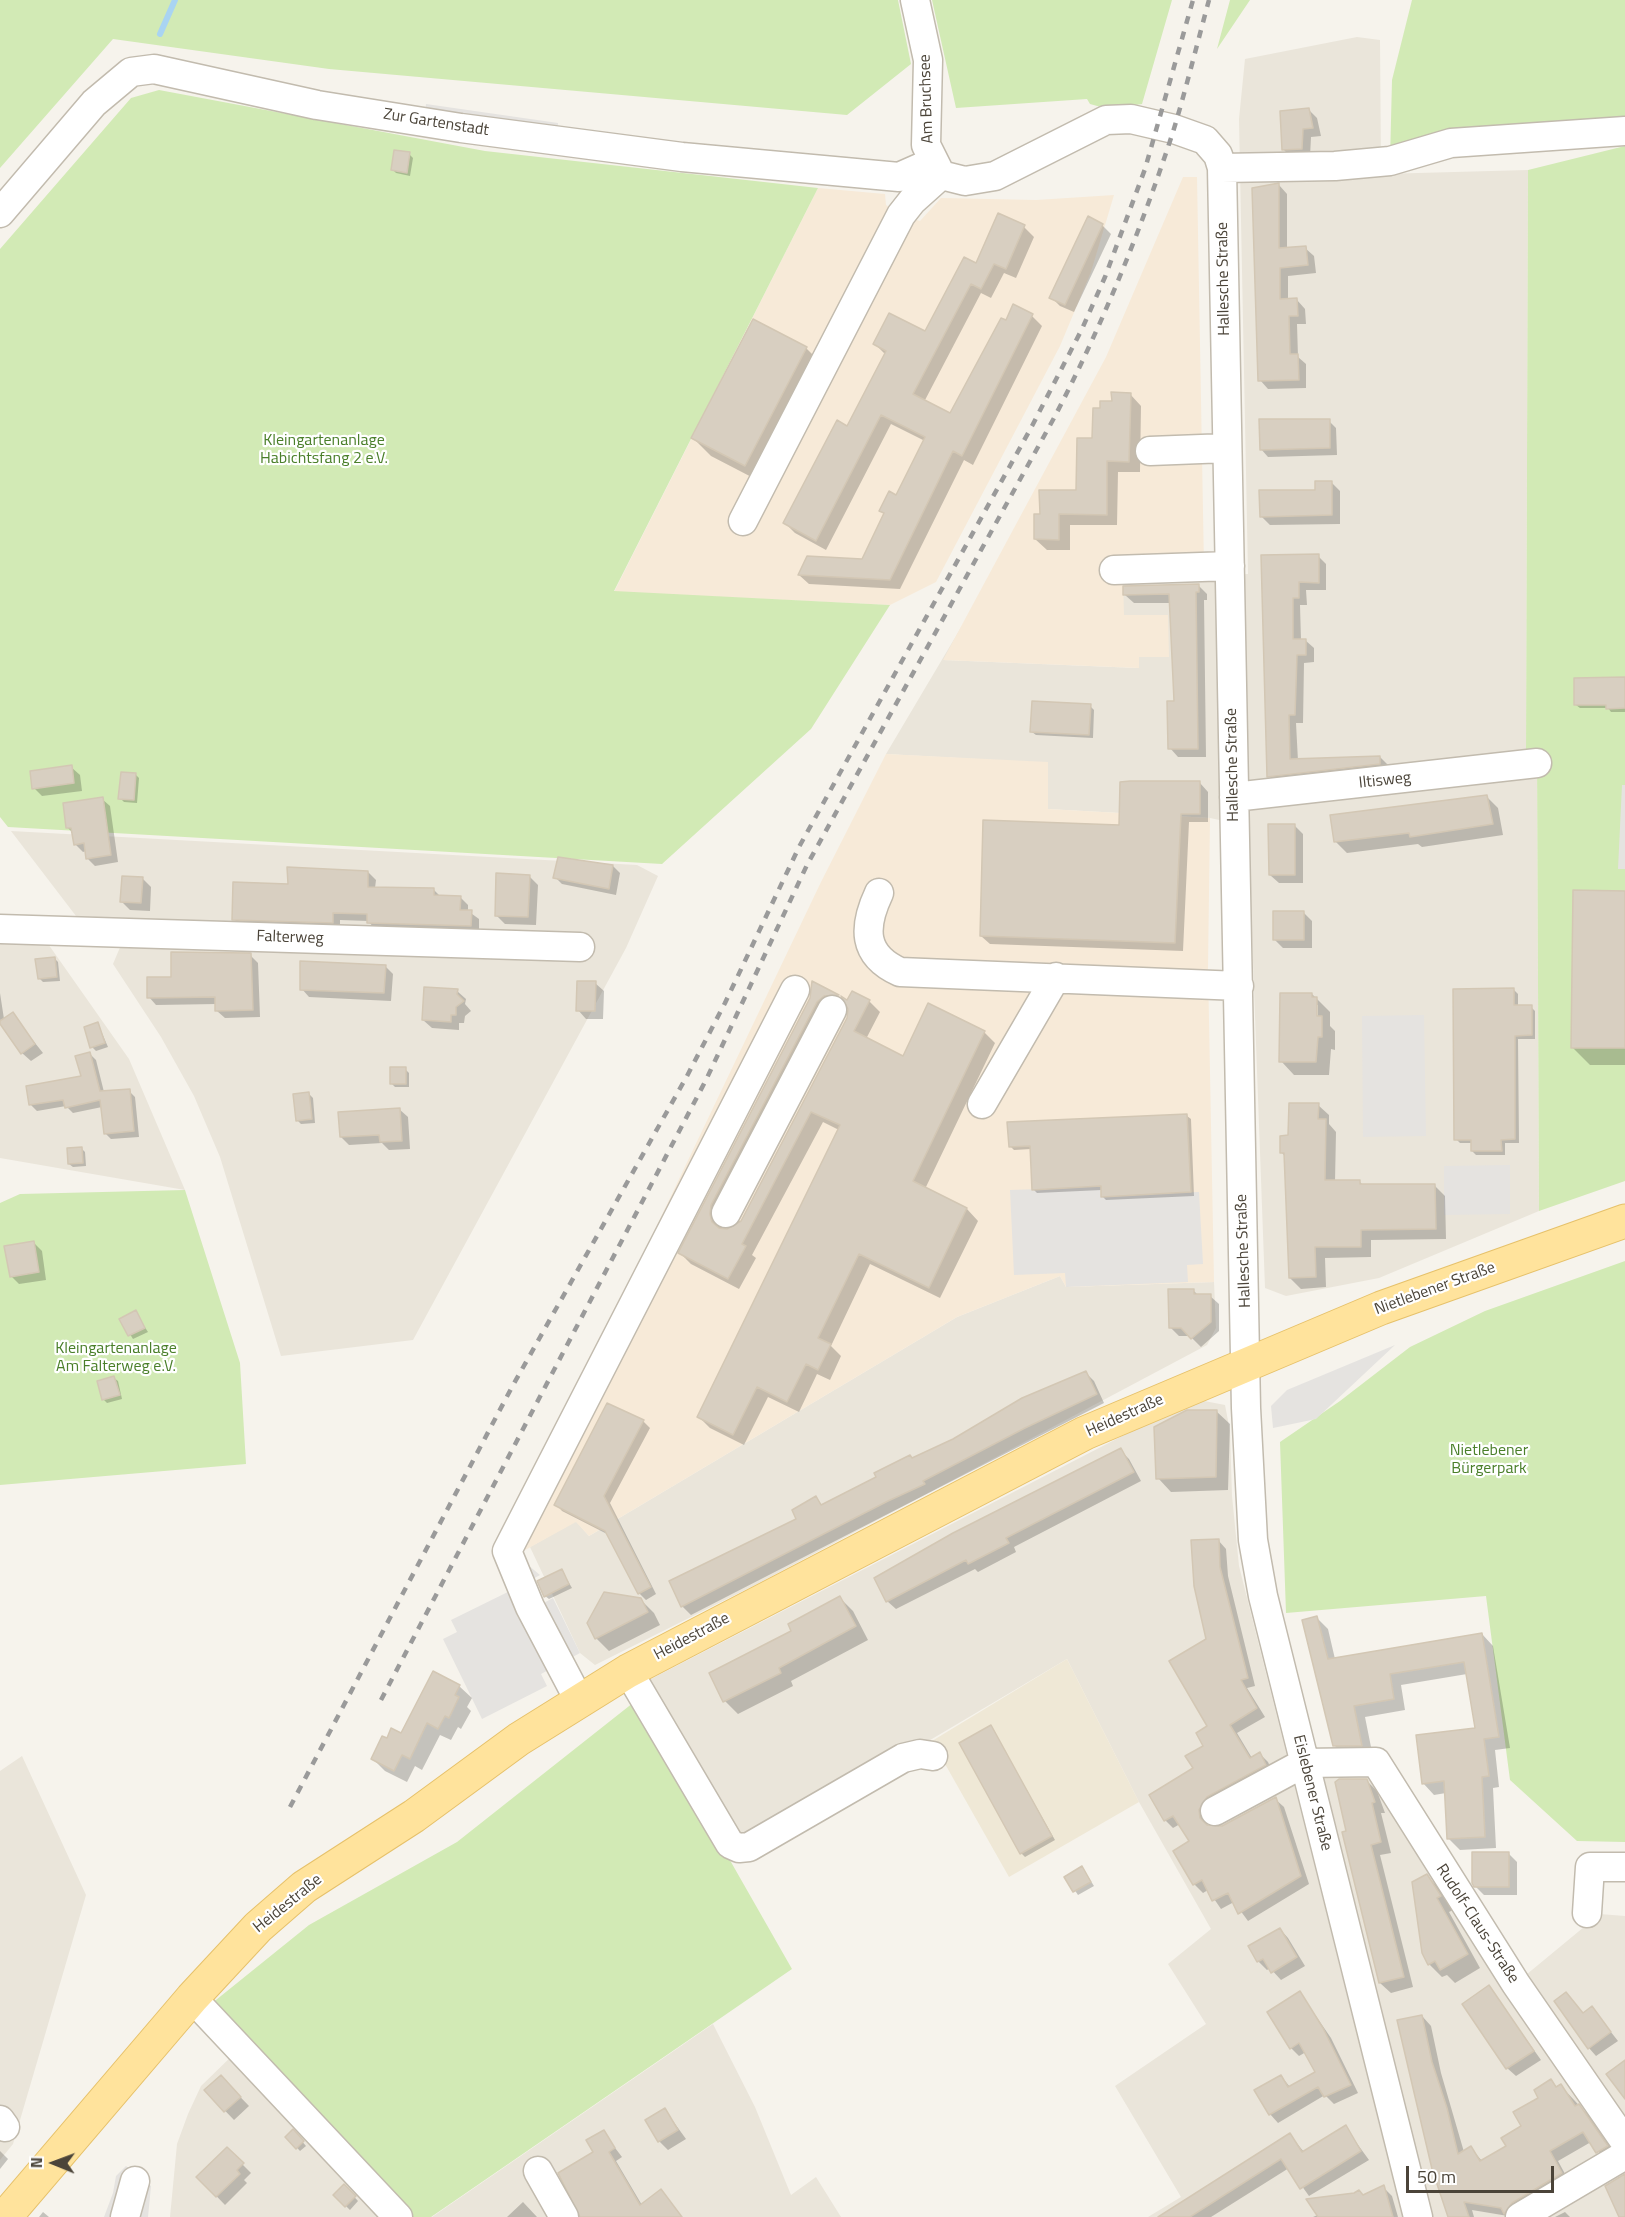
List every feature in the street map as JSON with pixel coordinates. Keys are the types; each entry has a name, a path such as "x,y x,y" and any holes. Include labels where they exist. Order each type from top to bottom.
{"main road":[{"name":"Nietlebener Straße","path":"1247,1362 1381,1308 1625,1221"},
{"name":"Heidestraße","path":"5,2217 192,1998 258,1927 304,1887 414,1816 519,1739 628,1671 1084,1433 1247,1362"}],"street":[{"name":"Am Bruchsee","path":"915,0 927,60 926,145 937,169"},
{"name":"Zur Gartenstadt","path":"0,213 94,103 131,72 154,69 317,105 461,128 681,157 899,177 937,169"},
{"path":"743,521 901,215 937,169 965,181 995,176 1106,120 1131,119 1174,129 1205,140 1220,162 1390,161 1450,143 1625,130"},
{"name":"Hallesche Straße","path":"1220,162 1247,1362"},
{"path":"1150,451 1227,448"},
{"path":"1114,570 1230,566"},
{"name":"Iltisweg","path":"1234,797 1537,763"},
{"path":"879,893 870,911 868,940 873,953 887,966 900,972 1239,986"},
{"name":"Falterweg","path":"0,929 580,947"},
{"path":"982,1104 1056,977"},
{"path":"580,1702 530,1607 507,1551 795,990"},
{"path":"726,1213 832,1010"},
{"path":"727,1119 765,1138"},
{"name":"Eislebener Straße","path":"1247,1362 1246,1408 1253,1540 1263,1596 1418,2217"},
{"path":"628,1671 730,1844 739,1848 749,1847 903,1758 921,1754 933,1756"},
{"name":"Rudolf-Claus-Straße","path":"1304,1763 1376,1762 1515,1984 1625,2142"},
{"path":"1215,1811 1304,1763"},
{"path":"1587,1913 1590,1866 1625,1867"},
{"path":"192,1998 398,2217"},
{"path":"1520,2217 1625,2155"},
{"path":"538,2171 564,2217"},
{"path":"125,2217 135,2181"}],"shaded area":[{"path":"1357,37 1380,40 1381,174 1528,170 1526,752 1537,754 1539,1211 1379,1278 1286,1296 1265,1288 1248,826 1210,818 1047,809 1048,763 886,754 972,609 944,660 1138,668 1139,657 1168,615 1123,615 1123,579 1248,574 1239,119 1245,59"},
{"path":"426,104 558,123 557,141 424,122"},
{"path":"1183,177 1197,177 1204,567 1123,579 1124,615 1168,615 1169,657 1139,657 1139,668 943,660 1106,357"},
{"path":"818,188 885,194 886,205 901,215 920,221 941,198 1036,200 1114,195 1091,272 1060,346 936,582 890,605 614,592"},
{"path":"886,754 1048,762 1048,809 1210,818 1208,968 1214,1282 1066,1287 1060,1276 957,1317 589,1536 576,1522 516,1555 605,1334 821,882"},
{"path":"1622,785 1625,785 1625,869 1618,869"},
{"path":"11,831 637,865 658,876 626,948 413,1340 281,1356 220,1157 194,1096 161,1037 113,964 121,945 269,937 76,916"},
{"path":"0,937 46,941 129,1059 185,1190 0,1158"},
{"path":"1424,1015 1426,1136 1363,1137 1362,1016"},
{"path":"1510,1165 1510,1214 1444,1215 1444,1166"},
{"path":"1100,1180 1101,1196 1199,1192 1203,1264 1187,1265 1188,1282 1066,1287 1065,1273 1014,1275 1010,1190 1071,1188"},
{"path":"1060,1276 1066,1287 1214,1282 1216,1328 1207,1345 757,1584 595,1665 580,1653 530,1547 576,1521 589,1536 957,1317"},
{"path":"1395,1345 1316,1419 1273,1428 1271,1406 1287,1390"},
{"path":"1194,1399 1225,1405 1230,1431 1232,1496 1239,1566 1403,2217 1148,2217 1181,2197 1115,2086 1206,2024 1168,1964 1211,1929 1139,1802 1067,1659 763,1839 742,1840 647,1681"},
{"path":"516,1555 540,1575 529,1581 540,1605 553,1598 580,1653 541,1674 547,1686 482,1719 443,1639 457,1632 451,1620 520,1586"},
{"path":"1067,1659 1139,1802 1009,1877 932,1741"},
{"path":"22,1756 86,1895 13,2144 0,2160 0,1771"},
{"path":"1376,1762 1515,1984 1584,1927 1587,1913 1625,1916 1625,2217 1433,2217 1304,1763"},
{"path":"713,2024 755,2107 791,2195 816,2177 841,2217 432,2217"},
{"path":"237,2051 409,2217 170,2217 177,2144 188,2114 201,2086"},
{"path":"126,2166 151,2186 148,2217 104,2217 113,2193 116,2176"}],"green space":[{"path":"0,0 898,0 911,64 847,115 329,69 113,39 0,168"},
{"path":"932,0 1172,0 1142,104 1108,109 1090,104 1087,99 956,108"},
{"path":"1230,0 1250,0 1217,49"},
{"path":"1412,0 1625,0 1625,131 1390,161 1392,80"},
{"name":"Kleingartenanlage Habichtsfang 2 e.V.","path":"159,90 485,151 818,188 614,591 890,605 811,729 662,864 8,827 0,817 0,249 131,98"},
{"path":"1625,146 1625,1181 1539,1211 1537,755 1526,752 1528,170"},
{"name":"Kleingartenanlage Am Falterweg e.V.","path":"185,1190 240,1363 246,1464 0,1485 0,1203 20,1194"},
{"name":"Nietlebener Bürgerpark","path":"1625,1261 1625,1842 1577,1841 1510,1780 1486,1596 1286,1613 1280,1442 1340,1401 1410,1347 1485,1311"},
{"path":"638,1699 792,1969 431,2217 409,2217 211,2004 309,1925 457,1842"}],"building":[{"path":"1309,108 1313,128 1303,129 1302,149 1282,150 1280,111"},
{"path":"394,150 410,152 407,173 391,170"},
{"path":"1279,183 1279,248 1306,246 1308,265 1280,268 1280,299 1297,298 1298,316 1289,316 1290,354 1298,354 1299,380 1258,381 1252,188"},
{"path":"998,213 1025,225 1006,269 994,264 981,289 971,284 913,394 950,413 1001,318 1006,320 1013,304 1033,314 962,456 953,451 890,580 798,575 807,556 862,559 884,513 879,511 889,491 896,495 925,437 881,415 816,541 783,523 837,420 847,426 886,351 873,344 889,313 925,331 964,257 976,263"},
{"path":"1088,216 1103,224 1065,305 1049,298"},
{"path":"753,319 807,347 745,466 691,438"},
{"path":"1111,392 1131,393 1129,462 1107,461 1107,515 1059,514 1059,540 1034,539 1034,514 1040,514 1039,490 1076,490 1077,438 1092,438 1093,408 1100,408 1100,401 1112,401"},
{"path":"1259,419 1330,419 1330,448 1260,450"},
{"path":"1315,481 1332,481 1332,515 1260,517 1259,490 1315,490"},
{"path":"1319,554 1319,583 1299,582 1299,598 1293,598 1293,639 1306,639 1306,655 1297,655 1295,715 1289,715 1290,759 1380,756 1380,764 1267,777 1261,555"},
{"path":"1199,584 1199,592 1196,592 1198,749 1168,749 1167,701 1174,701 1169,594 1123,595 1123,586"},
{"path":"1625,677 1625,708 1606,709 1606,705 1574,705 1574,678"},
{"path":"1032,701 1091,704 1089,735 1030,732"},
{"path":"72,765 74,783 32,789 30,771"},
{"path":"121,772 136,773 134,800 118,799"},
{"path":"1200,781 1200,814 1181,814 1175,943 980,936 983,820 1119,825 1120,782"},
{"path":"1487,795 1493,824 1410,837 1409,833 1334,842 1330,815"},
{"path":"103,797 111,855 86,859 84,843 74,845 71,828 66,828 63,803"},
{"path":"1268,824 1295,824 1295,875 1269,875"},
{"path":"558,857 613,865 609,889 553,878"},
{"path":"287,867 368,871 368,887 434,888 434,895 461,896 460,910 472,910 471,926 367,923 367,914 333,913 333,923 232,920 233,882 288,884"},
{"path":"496,873 530,875 528,917 495,916"},
{"path":"122,876 143,877 141,903 120,902"},
{"path":"1573,890 1625,891 1625,1048 1571,1048"},
{"path":"1273,911 1304,911 1304,940 1273,940"},
{"path":"171,952 251,953 253,1010 215,1011 215,997 147,998 147,977 171,977"},
{"path":"55,957 57,977 38,979 35,959"},
{"path":"300,961 386,965 384,993 300,990"},
{"path":"577,981 596,981 595,1011 576,1011"},
{"path":"812,981 839,995 824,996 817,1002 711,1205 712,1222 719,1228 727,1229 741,1221 847,1018 848,1009 841,996 847,1000 852,991 870,1000 854,1031 903,1056 928,1003 985,1031 913,1181 967,1208 929,1288 859,1254 818,1338 831,1344 818,1370 806,1364 787,1402 757,1387 733,1435 697,1417 840,1125 811,1112 742,1244 746,1246 728,1279 678,1253 810,998"},
{"path":"424,987 458,989 457,994 464,1001 456,1007 456,1015 451,1015 451,1022 422,1020"},
{"path":"1514,988 1514,1005 1532,1005 1532,1035 1515,1036 1515,1139 1501,1140 1502,1151 1471,1151 1471,1140 1454,1140 1453,989"},
{"path":"1280,993 1312,993 1312,997 1317,997 1317,1016 1322,1016 1322,1037 1318,1037 1316,1062 1279,1062"},
{"path":"13,1012 35,1044 21,1054 0,1024 0,1021"},
{"path":"98,1022 105,1043 90,1048 84,1027"},
{"path":"90,1052 100,1091 130,1089 134,1131 104,1134 100,1100 65,1108 63,1100 29,1105 26,1086 81,1076 75,1056"},
{"path":"390,1067 406,1067 406,1084 390,1084"},
{"path":"309,1092 312,1119 296,1121 293,1094"},
{"path":"1289,1103 1319,1103 1318,1119 1326,1119 1325,1180 1360,1180 1360,1184 1435,1184 1436,1229 1361,1230 1361,1247 1315,1247 1316,1277 1289,1278 1284,1153 1280,1153 1280,1136 1288,1135"},
{"path":"400,1108 402,1141 380,1142 379,1135 340,1137 338,1112"},
{"path":"1187,1114 1191,1192 1101,1197 1101,1186 1032,1190 1030,1146 1009,1147 1007,1122"},
{"path":"82,1147 83,1163 68,1164 67,1148"},
{"path":"34,1241 39,1272 10,1277 4,1246"},
{"path":"1168,1289 1194,1289 1194,1294 1211,1294 1211,1322 1191,1339 1181,1328 1169,1328"},
{"path":"136,1310 145,1328 128,1336 119,1319"},
{"path":"1086,1371 1097,1394 1025,1428 923,1481 925,1484 681,1607 669,1581 796,1519 792,1510 816,1496 821,1505 876,1477 874,1473 910,1455 912,1458 953,1439 1022,1398"},
{"path":"114,1376 120,1395 102,1400 97,1381"},
{"path":"607,1403 644,1420 604,1496 651,1587 638,1594 605,1531 554,1505"},
{"path":"1187,1410 1217,1410 1216,1477 1156,1479 1154,1427"},
{"path":"1121,1448 1134,1472 1006,1538 1009,1543 968,1564 966,1560 886,1602 874,1578 953,1533"},
{"path":"1219,1539 1220,1567 1248,1678 1241,1680 1257,1708 1230,1725 1250,1758 1260,1752 1266,1765 1207,1797 1199,1810 1200,1818 1207,1825 1222,1826 1276,1797 1301,1876 1238,1914 1228,1893 1212,1901 1202,1880 1193,1885 1173,1851 1189,1841 1173,1816 1164,1821 1149,1795 1193,1768 1185,1756 1203,1746 1196,1733 1207,1726 1169,1661 1206,1639 1194,1586 1191,1540"},
{"path":"562,1569 569,1584 544,1597 537,1581"},
{"path":"604,1592 641,1598 648,1612 595,1639 587,1623"},
{"path":"840,1596 856,1626 779,1668 781,1673 723,1702 709,1673 791,1631 788,1624"},
{"path":"1317,1616 1328,1659 1482,1633 1499,1737 1484,1739 1489,1776 1482,1777 1485,1837 1447,1839 1444,1781 1422,1784 1416,1735 1475,1728 1464,1662 1390,1674 1394,1699 1354,1706 1362,1746 1333,1746 1302,1620"},
{"path":"433,1671 460,1685 455,1695 459,1697 449,1718 445,1716 438,1729 427,1723 410,1759 402,1755 394,1771 371,1759 382,1736 387,1738 391,1728 401,1733"},
{"path":"991,1725 1052,1836 1020,1854 959,1743"},
{"path":"1339,1779 1367,1779 1375,1802 1372,1803 1381,1842 1371,1845 1404,1977 1379,1983 1342,1832 1346,1831 1335,1782"},
{"path":"1472,1852 1509,1852 1509,1887 1474,1887"},
{"path":"1082,1866 1091,1882 1073,1892 1064,1877"},
{"path":"1427,1874 1441,1896 1437,1898 1468,1954 1440,1970 1435,1961 1428,1965 1422,1953 1412,1882"},
{"path":"1280,1928 1297,1957 1271,1973 1263,1959 1257,1962 1248,1946"},
{"path":"1489,1985 1534,2051 1506,2069 1462,2004"},
{"path":"1300,1991 1323,2028 1351,2085 1324,2097 1318,2087 1269,2115 1254,2090 1281,2075 1288,2087 1315,2072 1299,2043 1290,2049 1267,2012"},
{"path":"1566,1992 1583,2013 1592,2006 1611,2032 1588,2049 1554,2001"},
{"path":"1422,2015 1432,2062 1447,2108 1458,2154 1471,2146 1480,2161 1506,2146 1501,2138 1521,2126 1513,2112 1538,2098 1534,2090 1551,2079 1556,2087 1561,2084 1575,2106 1579,2104 1608,2146 1596,2153 1583,2132 1550,2151 1562,2173 1512,2203 1504,2214 1501,2208 1464,2202 1469,2217 1448,2217 1432,2169 1397,2020"},
{"path":"1625,2060 1625,2099 1606,2074"},
{"path":"221,2075 241,2097 224,2112 204,2090"},
{"path":"665,2108 678,2130 658,2142 645,2120"},
{"path":"1346,2125 1361,2151 1300,2189 1281,2159 1190,2217 1158,2217 1290,2133 1302,2152"},
{"path":"293,2129 304,2141 296,2149 285,2137"},
{"path":"604,2130 615,2148 609,2152 640,2205 661,2189 682,2217 580,2217 558,2173 593,2152 586,2140"},
{"path":"227,2147 244,2163 237,2170 240,2174 216,2197 196,2177"},
{"path":"1625,2174 1625,2217 1619,2217 1605,2186"},
{"path":"344,2184 356,2196 345,2207 333,2195"},
{"path":"1384,2185 1393,2217 1318,2217 1306,2199 1354,2193 1359,2190 1363,2195"}],"waterway":[{"path":"160,34 175,0"}],"railway":[{"path":"290,1807 512,1387 687,1076 725,1003 799,847 1032,426 1082,329 1105,277 1145,169 1193,0"},
{"path":"381,1700 706,1080 807,865 1072,383 1120,277 1148,205 1173,132 1209,0"}]}
